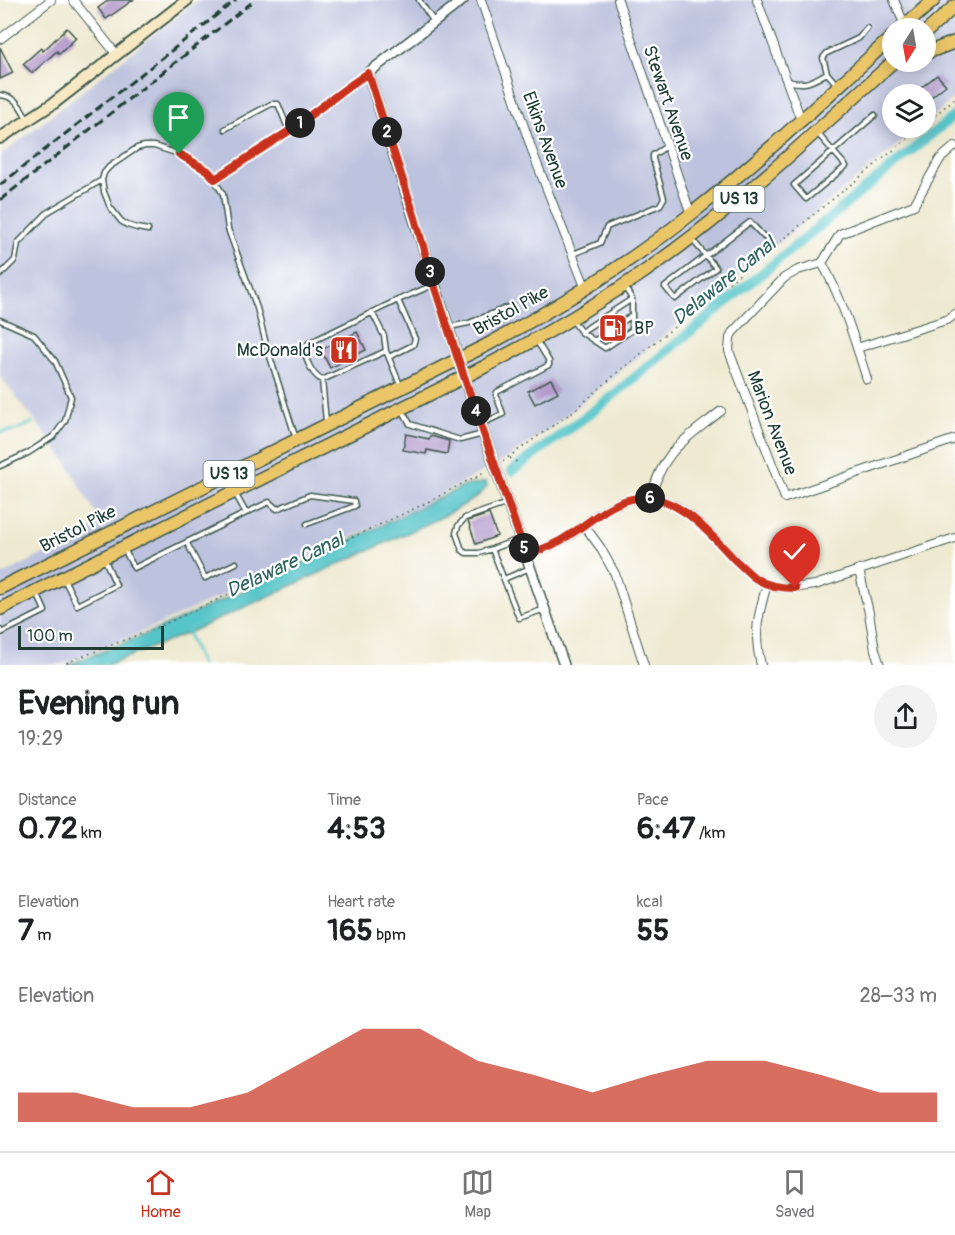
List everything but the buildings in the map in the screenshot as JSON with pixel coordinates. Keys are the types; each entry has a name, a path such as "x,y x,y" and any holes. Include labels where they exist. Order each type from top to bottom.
{"highway":[{"path":"913,18 934,0"},
{"path":"936,23 955,6"},
{"path":"936,49 955,42"},
{"name":"Bristol Pike","path":"0,588 458,359 586,289 691,215 729,184 882,46"},
{"name":"Bristol Pike","path":"0,609 464,377 572,319 624,286 734,204 882,71"}],"main road":[{"path":"0,138 54,103 187,0"}],"street":[{"path":"0,39 51,0"},
{"path":"73,0 117,55"},
{"path":"464,0 368,73 458,359 564,665"},
{"name":"Elkins Avenue","path":"481,0 534,156 586,289"},
{"name":"Stewart Avenue","path":"618,0 691,215"},
{"path":"757,0 801,120"},
{"path":"894,0 900,18"},
{"path":"867,379 830,277 822,263 840,234 914,205 940,159 955,146"},
{"name":"Marion Avenue","path":"822,263 798,270 784,278 729,338 729,351 785,498 955,439"},
{"path":"857,348 949,319 955,314"},
{"path":"651,498 654,484 670,454 722,411"},
{"path":"526,555 554,545 603,510 617,503 630,499 651,498 665,501 681,509 714,538 747,572 767,584 783,588 814,585 955,538"},
{"path":"584,525 615,574 644,665"},
{"path":"859,570 880,665"},
{"path":"761,665 756,631 767,584"}],"lane":[{"path":"419,0 434,22"},
{"path":"838,86 827,73 823,58 827,53 859,38 867,28"},
{"path":"215,179 289,131 368,73"},
{"path":"786,80 801,84 808,83 827,73"},
{"path":"0,95 10,97 19,104 28,120"},
{"path":"225,129 272,104 278,104 289,131"},
{"path":"816,131 834,152 846,166 806,199 794,185 834,152 875,115"},
{"path":"148,230 121,221 110,207 102,180 109,167 126,155 137,148 154,146 179,154 198,164 215,179 223,194 228,229 257,308 296,440"},
{"path":"572,254 600,243 607,227 660,205 664,198 653,154 668,146"},
{"path":"0,274 15,260 18,243 48,212 102,180"},
{"path":"691,238 706,256 716,268 675,299 665,287 706,256 750,222 764,237"},
{"path":"386,351 322,380 315,377 305,354 305,347 372,312 434,285"},
{"path":"572,319 581,332 605,348 632,330 632,299 624,286"},
{"path":"581,332 632,299"},
{"path":"389,357 413,345 415,339 398,300"},
{"path":"448,327 469,323 511,306"},
{"path":"372,312 384,336 386,351 402,387"},
{"path":"622,322 631,316"},
{"path":"0,320 34,335 55,361 71,397 65,421 54,436 28,453 0,466"},
{"path":"594,341 606,333"},
{"path":"480,424 503,414 497,392 549,365 549,361 535,340"},
{"path":"322,380 326,425"},
{"path":"401,408 410,423 460,440 484,434"},
{"path":"235,492 246,513"},
{"path":"123,547 134,568 269,502 277,509 310,495 354,501 355,506 307,524"},
{"path":"508,503 465,518 458,526 456,533 462,550 466,554 492,549 520,538"},
{"path":"187,543 205,578 236,563"},
{"path":"492,549 519,618 546,609"},
{"path":"63,577 77,605 116,585 104,557"},
{"path":"504,579 531,567"},
{"path":"0,630 1,633 45,611 36,591"}],"path":[{"path":"936,114 955,98"},
{"path":"504,460 574,410 909,138"},
{"path":"509,457 517,462"},
{"path":"61,665 158,627 420,506 481,473"},
{"path":"476,476 477,483"}],"shaded area":[{"path":"198,0 955,0 955,97 936,113 936,84 882,84 882,138 907,138 553,426 509,457 420,506 133,636 60,665 0,665 0,576 102,525 66,461 0,376 0,156"}],"water":[{"path":"486,482 487,486 478,495 440,518 188,633 107,665 68,665 154,631 464,486"}],"waterway":[{"name":"Delaware Canal","path":"512,471 601,405 955,115"},
{"path":"0,432 16,430 32,423"},
{"path":"187,631 201,665"}],"railway":[{"path":"0,185 236,0"},
{"path":"0,200 255,0"}],"place":[{"name":"BP","path":"613,328"},
{"name":"McDonald's","path":"344,350"}],"route":[{"path":"179,154 198,164 215,179 289,131 368,73 458,359 526,555 554,545 603,510 617,503 630,499 654,498 681,509 755,578 773,586 795,588"}]}
